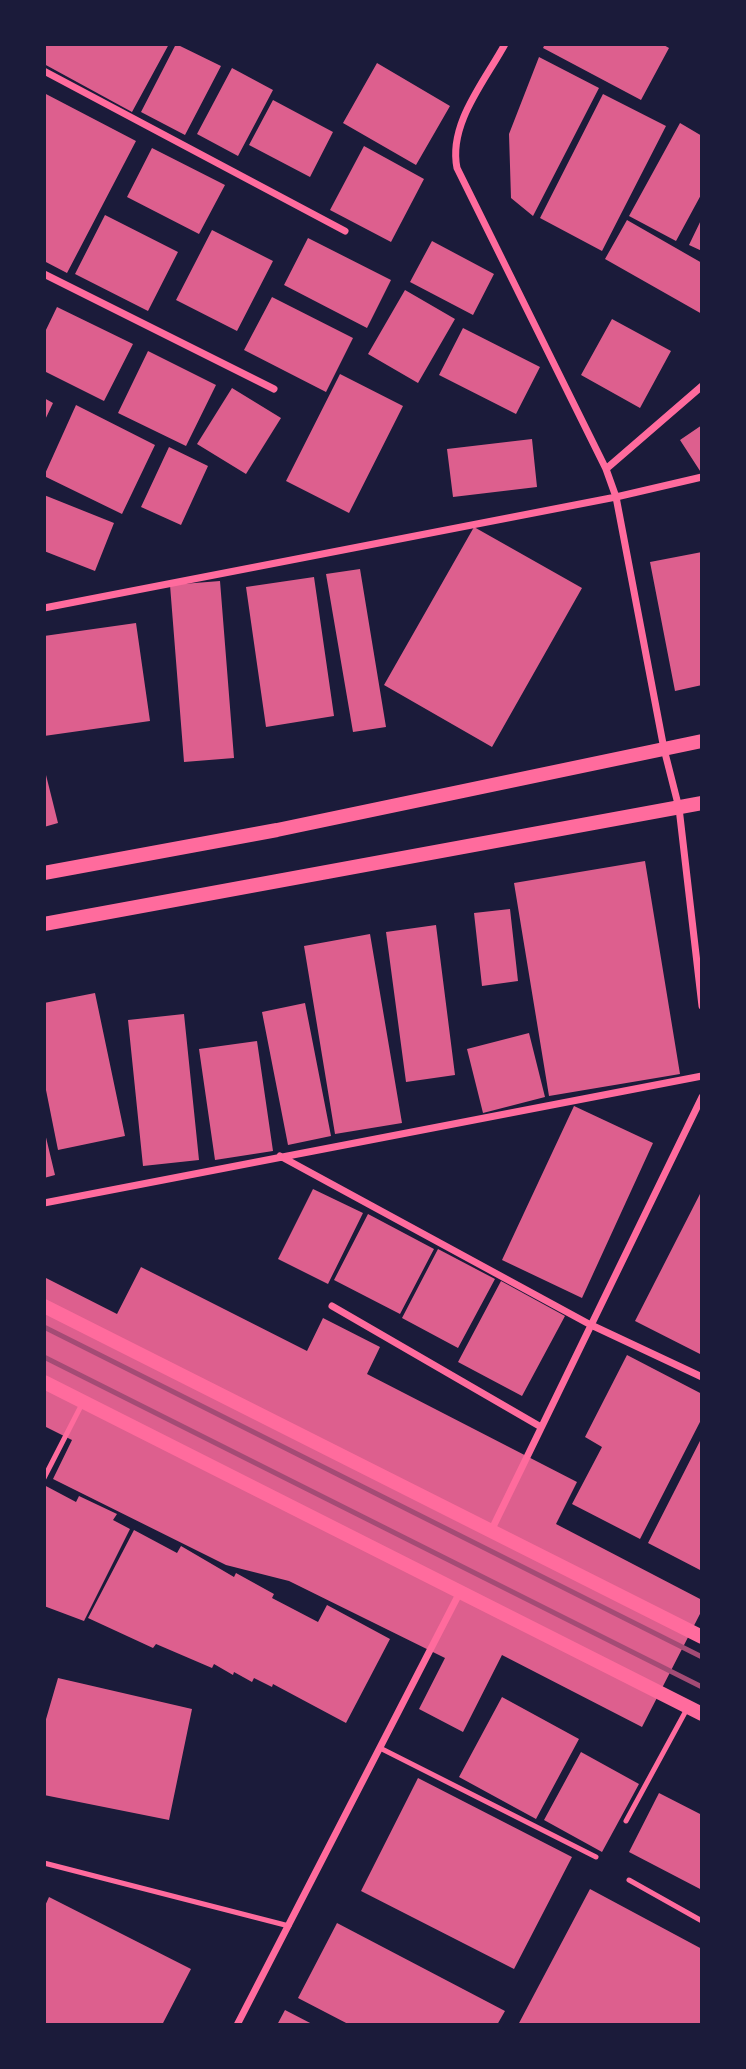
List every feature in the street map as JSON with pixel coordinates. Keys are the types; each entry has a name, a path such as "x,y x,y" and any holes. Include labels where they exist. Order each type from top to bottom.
{"main road":[{"path":"44,873 277,830 702,741"},
{"path":"44,924 702,803"},
{"path":"44,1306 702,1637"},
{"path":"44,1382 702,1714"}],"street":[{"path":"505,44 457,132 454,152 457,168 606,469 616,497 664,749 679,808 702,1006"},
{"path":"44,71 345,231"},
{"path":"44,274 274,389"},
{"path":"606,469 702,386"},
{"path":"44,608 616,497 702,477"},
{"path":"44,1203 702,1076"},
{"path":"491,1531 589,1324 700,1113 702,1097"},
{"path":"280,1156 589,1324 702,1377"},
{"path":"332,1306 541,1427"},
{"path":"237,2025 460,1592"}],"lane":[{"path":"44,1478 83,1402"},
{"path":"626,1821 688,1707"},
{"path":"380,1748 596,1857"},
{"path":"44,1863 289,1926"},
{"path":"629,1880 702,1921"}],"building":[{"path":"45,44 169,44 132,112 44,64"},
{"path":"176,44 221,66 185,135 141,112"},
{"path":"545,44 662,44 669,48 641,100 543,48"},
{"path":"539,57 599,88 533,216 511,198 509,134"},
{"path":"377,63 450,106 416,165 343,123"},
{"path":"232,68 273,90 238,156 197,134"},
{"path":"44,93 136,141 67,273 44,261"},
{"path":"603,94 666,126 602,251 540,218"},
{"path":"273,100 333,132 310,177 249,145"},
{"path":"680,123 702,136 702,193 676,241 629,216"},
{"path":"364,146 424,179 391,242 330,210"},
{"path":"152,148 225,185 199,234 127,197"},
{"path":"105,215 178,252 148,311 75,274"},
{"path":"702,218 702,251 689,245"},
{"path":"627,220 702,263 702,314 605,259"},
{"path":"212,230 273,261 237,331 176,300"},
{"path":"308,238 391,280 367,328 284,285"},
{"path":"432,241 494,274 473,315 410,282"},
{"path":"405,290 455,319 418,383 368,354"},
{"path":"272,297 353,338 326,392 244,350"},
{"path":"57,307 133,344 104,401 44,371 44,334"},
{"path":"612,319 671,351 640,408 581,375"},
{"path":"463,328 540,367 516,414 439,375"},
{"path":"148,351 216,385 186,446 118,413"},
{"path":"340,374 403,406 349,513 286,481"},
{"path":"232,388 281,418 246,474 197,444"},
{"path":"44,398 53,403 44,422"},
{"path":"76,405 155,445 122,514 44,476"},
{"path":"702,425 702,474 680,440"},
{"path":"532,439 537,487 453,497 447,449"},
{"path":"169,447 208,466 181,525 141,507"},
{"path":"44,495 114,523 95,571 44,551"},
{"path":"474,527 582,588 492,747 384,685"},
{"path":"702,552 702,685 675,691 650,562"},
{"path":"360,569 386,727 353,732 326,574"},
{"path":"314,577 334,716 266,727 246,587"},
{"path":"220,581 234,758 184,762 170,585"},
{"path":"136,623 150,721 44,736 44,636"},
{"path":"44,767 58,823 44,827"},
{"path":"645,861 680,1074 549,1096 514,883"},
{"path":"510,909 518,981 482,986 474,913"},
{"path":"436,925 455,1075 406,1082 386,932"},
{"path":"370,934 402,1123 335,1134 304,946"},
{"path":"95,993 125,1136 58,1150 44,1080 44,1003"},
{"path":"305,1003 331,1136 288,1145 262,1012"},
{"path":"184,1014 199,1160 143,1166 128,1020"},
{"path":"529,1033 545,1097 483,1113 467,1049"},
{"path":"257,1041 273,1151 215,1160 199,1049"},
{"path":"574,1106 653,1143 582,1298 502,1260"},
{"path":"44,1129 55,1175 44,1178"},
{"path":"313,1189 363,1213 328,1284 278,1259"},
{"path":"702,1190 702,1355 635,1321"},
{"path":"368,1214 434,1249 400,1314 334,1280"},
{"path":"438,1249 495,1279 458,1348 402,1318"},
{"path":"141,1267 307,1351 323,1318 380,1347 367,1374 577,1482 556,1524 702,1600 702,1610 642,1727 502,1655 463,1732 419,1709 445,1658 289,1581 226,1565 53,1479 72,1440 44,1426 44,1277 117,1314"},
{"path":"501,1281 565,1316 522,1396 458,1362"},
{"path":"627,1355 702,1394 702,1418 640,1539 572,1504 602,1447 585,1437"},
{"path":"702,1437 702,1571 648,1543"},
{"path":"44,1485 76,1502 79,1496 117,1514 113,1520 130,1529 84,1621 44,1606"},
{"path":"134,1530 177,1553 181,1546 234,1577 236,1573 274,1594 272,1598 318,1622 327,1605 390,1639 346,1723 273,1684 272,1687 254,1678 252,1682 214,1664 212,1668 156,1644 153,1648 88,1618"},
{"path":"58,1678 192,1709 169,1820 44,1795 44,1726"},
{"path":"502,1697 579,1739 536,1819 459,1777"},
{"path":"581,1752 639,1784 602,1852 544,1820"},
{"path":"418,1778 572,1857 514,1969 361,1891"},
{"path":"659,1793 702,1815 702,1890 629,1852"},
{"path":"590,1889 702,1949 702,2025 518,2025"},
{"path":"49,1897 191,1969 162,2025 44,2025 44,1908"},
{"path":"337,1923 505,2011 497,2025 350,2025 298,1998"},
{"path":"285,2010 314,2025 277,2025"}],"railway":[{"path":"44,1327 702,1657"},
{"path":"44,1357 702,1687"}]}
